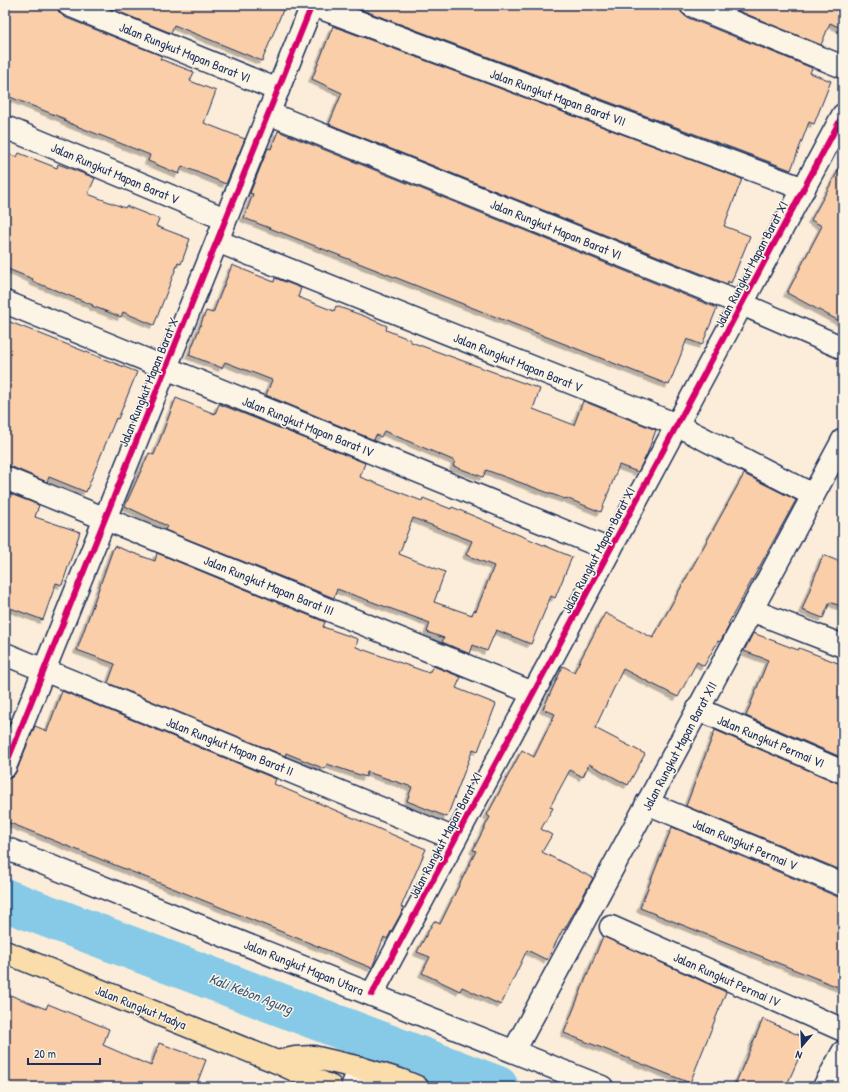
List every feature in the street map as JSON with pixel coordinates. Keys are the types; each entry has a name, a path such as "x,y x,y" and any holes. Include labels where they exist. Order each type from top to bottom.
{"main road":[{"name":"Jalan Rungkut Madya","path":"5,952 277,1062 330,1087"},
{"path":"277,1062 295,1058 313,1057 356,1078 405,1085"}],"street":[{"name":"Jalan Rungkut Mapan Barat VI","path":"69,5 278,90"},
{"name":"Jalan Rungkut Mapan Barat X","path":"5,767 312,5"},
{"name":"Jalan Rungkut Mapan Barat VII","path":"312,5 804,188"},
{"path":"691,5 843,67"},
{"name":"Jalan Rungkut Mapan Barat VI","path":"268,114 742,304 843,348"},
{"name":"Jalan Rungkut Mapan Barat XI","path":"372,994 843,115"},
{"name":"Jalan Rungkut Mapan Barat V","path":"5,127 226,220"},
{"name":"Jalan Rungkut Mapan Barat V","path":"217,241 677,425 813,495"},
{"name":"Jalan Rungkut Mapan Barat IV","path":"5,302 610,550"},
{"name":"Jalan Rungkut Mapan Barat XII","path":"514,1051 843,440"},
{"name":"Jalan Rungkut Mapan Barat III","path":"5,478 533,694"},
{"path":"751,610 843,646"},
{"name":"Jalan Rungkut Mapan Barat II","path":"5,654 455,839"},
{"name":"Jalan Rungkut Permai VI","path":"698,709 843,772"},
{"name":"Jalan Rungkut Permai V","path":"647,803 843,885"},
{"name":"Jalan Rungkut Mapan Utara","path":"5,848 602,1087"},
{"name":"Jalan Rungkut Permai IV","path":"611,928 843,1030"},
{"path":"824,1087 843,1052"}],"building":[{"path":"5,5 57,5 59,12 64,17 162,56 160,59 194,72 190,81 216,91 204,123 245,139 226,184 182,166 179,174 148,161 150,155 64,121 65,119 5,95"},
{"path":"102,5 285,5 262,61 174,25 171,33"},
{"path":"349,5 679,5 681,12 686,17 812,68 810,73 831,81 814,124 809,122 791,170"},
{"path":"724,5 843,5 843,29 830,23 821,45"},
{"path":"333,26 742,179 724,226 750,236 731,283 728,281 727,284 329,124 342,93 312,79"},
{"path":"278,131 717,308 702,345 687,339 669,385 244,218 253,194 250,193 268,148 271,149"},
{"path":"5,153 17,157 19,153 57,168 58,164 95,178 88,194 125,208 126,206 159,219 156,226 190,239 181,264 178,263 154,325 123,312 121,317 92,306 93,305 32,281 33,279 5,268"},
{"path":"843,162 843,323 787,293 822,226 811,220"},
{"path":"232,265 274,282 275,278 301,288 298,297 334,311 336,306 364,316 387,326 386,330 411,340 411,342 540,389 533,409 574,425 583,401 656,430 647,454 638,472 619,465 601,512 486,470 483,477 453,466 455,461 384,431 381,437 376,435 374,440 266,395 272,380 225,362 222,368 189,355 206,311 213,313"},
{"path":"5,320 137,372 118,419 116,418 86,492 49,477 47,482 10,466 5,466"},
{"path":"176,398 215,414 219,404 365,463 360,477 422,501 423,498 451,509 452,507 572,557 555,598 551,596 531,644 496,630 487,651 473,645 470,654 442,642 444,638 427,632 430,623 337,589 334,598 165,530 167,526 125,506 149,453 154,455","holes":["413,518 472,541 466,555 494,566 476,611 474,610 472,615 434,602 445,572 399,554"]},
{"path":"744,474 796,500 728,624 730,624 720,642 718,641 704,666 697,662 678,697 623,669 595,728 645,754 628,785 589,764 583,777 570,770 550,807 553,808 541,829 552,835 542,852 593,878 564,930 563,929 547,960 527,950 501,1005 462,987 460,991 422,973 430,957 417,952 434,921 440,924 476,851 473,850 490,817 487,815 522,750 534,757 555,714 543,709 563,666 574,672 605,613 653,638"},
{"path":"5,492 39,505 35,517 80,532 62,585 56,583 43,620 5,606"},
{"path":"114,546 155,561 157,553 325,622 323,627 358,639 356,647 429,673 433,666 461,677 456,688 496,704 478,751 473,749 447,817 407,801 412,787 367,772 366,777 327,764 325,769 286,753 285,756 108,683 115,664 77,650"},
{"path":"823,555 843,563 843,607 830,602 823,618 802,610"},
{"path":"753,633 798,650 799,648 843,665 843,758 746,716 768,660 744,651"},
{"path":"62,691 276,779 274,784 426,849 401,907 404,908 387,939 384,937 372,968 5,821 5,779 12,777 16,772 35,726 47,731"},
{"path":"5,716 11,718 5,734"},
{"path":"715,730 843,784 843,871 686,806"},
{"path":"672,827 838,897 843,897 843,989 640,908"},
{"path":"603,936 726,992 690,1083 564,1033"},
{"path":"5,993 46,1009 48,1004 109,1029 103,1045 151,1066 159,1043 206,1060 196,1086 198,1087 5,1087"},
{"path":"763,1019 807,1039 786,1087 734,1087"}],"waterway":[{"name":"Kali Kebon Agung","path":"5,900 497,1087"}],"cycle path":[{"path":"5,767 312,5"},
{"path":"372,994 843,115"}]}
